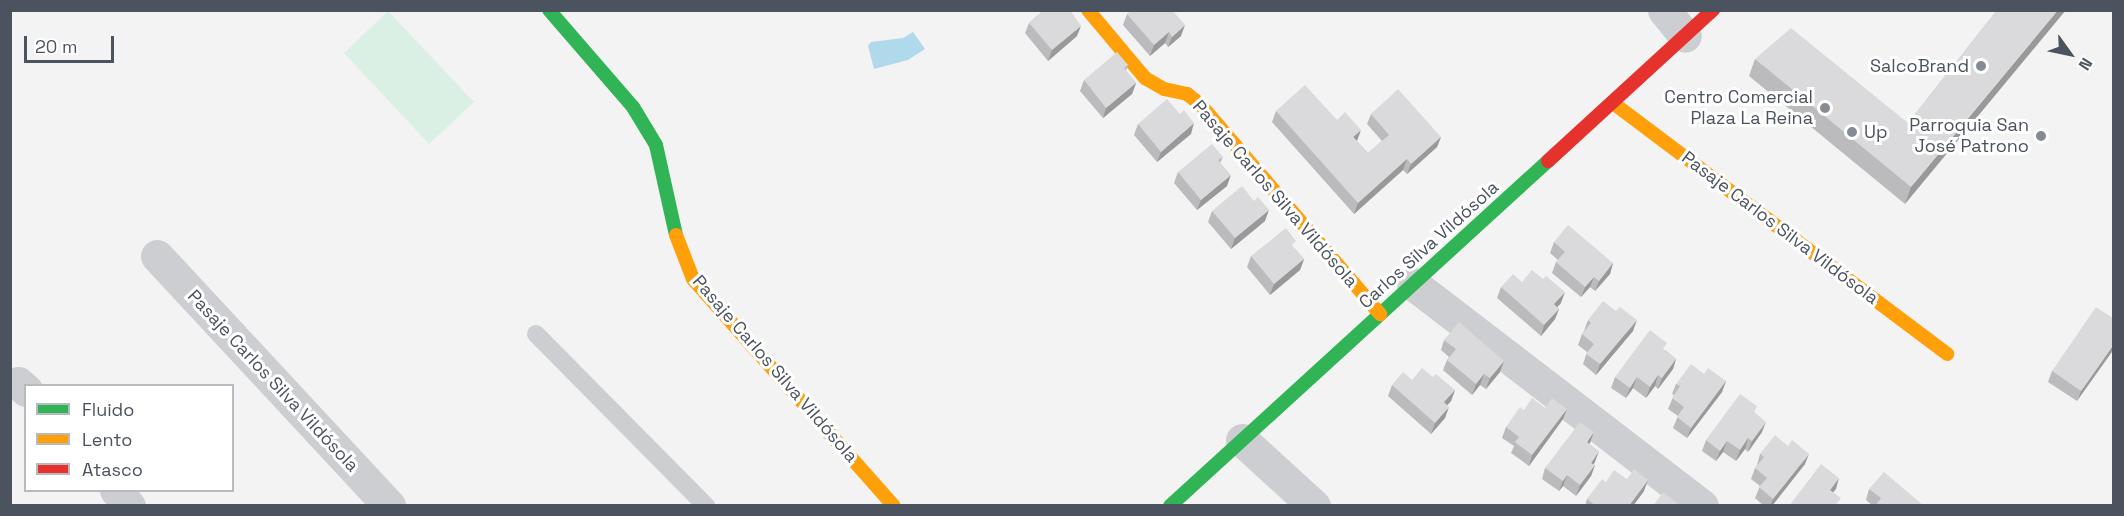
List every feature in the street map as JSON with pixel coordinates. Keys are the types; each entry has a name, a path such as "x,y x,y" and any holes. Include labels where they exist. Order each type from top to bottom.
{"street":[{"name":"Pasaje Carlos Silva Vildósola","path":"549,10 633,107 656,145 674,231 693,279 894,506"},
{"name":"Pasaje Carlos Silva Vildósola","path":"1088,10 1145,78 1164,89 1187,94 1200,104 1380,314"},
{"path":"1664,10 1685,36"},
{"name":"Carlos Silva Vildósola","path":"1170,506 1713,10"},
{"name":"Pasaje Carlos Silva Vildósola","path":"1613,103 1947,354"},
{"name":"Pasaje Carlos Silva Vildósola","path":"157,256 389,506"},
{"path":"1413,284 1702,506"},
{"path":"1242,440 1314,506"},
{"path":"118,492 129,506"}],"lane":[{"path":"536,334 706,506"}],"green space":[{"path":"388,11 474,102 429,144 344,53"}],"water":[{"path":"913,32 925,49 908,60 874,69 868,46 871,42 903,38"}],"building":[{"path":"1044,10 1070,10 1081,26 1052,50 1029,23"},
{"path":"1132,10 1172,10 1185,25 1172,37 1169,32 1154,45 1127,14"},
{"name":"Centro Comercial Plaza La Reina","path":"1997,10 2058,10 1911,187 1755,59 1791,28 1908,123"},
{"path":"1117,52 1128,65 1124,68 1136,83 1106,108 1084,80"},
{"path":"1305,85 1337,120 1345,112 1361,130 1353,137 1368,153 1389,135 1371,114 1398,89 1441,137 1411,164 1407,159 1358,203 1276,111"},
{"path":"1167,99 1180,114 1184,110 1194,123 1161,152 1138,124"},
{"path":"1212,144 1223,157 1218,160 1231,175 1201,200 1178,172"},
{"path":"1242,186 1254,201 1258,197 1269,210 1235,238 1212,211"},
{"path":"1568,225 1613,263 1599,281 1594,277 1585,287 1556,262 1565,252 1554,242"},
{"path":"1286,228 1296,241 1292,245 1304,259 1274,284 1251,256"},
{"path":"1532,270 1543,279 1546,276 1565,292 1554,304 1559,309 1544,325 1501,287 1513,274 1522,282"},
{"path":"1603,301 1616,311 1620,307 1637,320 1600,364 1586,354 1594,344 1582,334 1591,323 1588,320"},
{"path":"2096,307 2114,319 2114,344 2081,391 2052,371"},
{"path":"1459,322 1504,361 1490,378 1484,374 1476,384 1447,360 1456,349 1444,340"},
{"path":"1650,330 1667,343 1663,349 1676,359 1662,378 1658,375 1650,387 1637,377 1630,388 1615,377"},
{"path":"1691,364 1704,374 1708,368 1726,381 1691,428 1677,417 1684,407 1672,398 1680,386 1676,384"},
{"path":"1422,368 1433,377 1436,374 1455,390 1444,402 1449,407 1435,423 1392,385 1403,372 1412,380"},
{"path":"1740,394 1757,406 1754,412 1766,422 1752,441 1748,438 1740,450 1727,441 1720,451 1706,440"},
{"path":"1532,398 1545,408 1552,398 1567,409 1532,455 1515,442 1519,437 1506,427 1520,407 1524,410"},
{"path":"1580,422 1594,432 1587,442 1599,451 1591,463 1595,465 1580,485 1567,475 1563,481 1545,468"},
{"path":"1775,435 1788,446 1792,440 1809,454 1773,499 1759,487 1767,478 1755,468 1764,457 1760,454"},
{"path":"1821,464 1839,478 1830,490 1841,498 1835,506 1789,506"},
{"path":"1634,469 1648,480 1629,506 1596,506 1587,499 1602,479 1606,482 1614,470 1627,479"},
{"path":"1884,472 1924,506 1875,506 1881,498 1869,489"},
{"path":"1663,492 1677,503 1676,506 1653,506"}],"traffic: fast":[{"path":"549,10 633,107 656,145 676,235"},
{"path":"1170,506 1548,161"}],"traffic: slow":[{"path":"1088,10 1145,78 1164,89 1187,94 1200,104 1380,314"},
{"path":"1613,103 1947,354"},
{"path":"676,235 693,279 894,506"}],"traffic: jam":[{"path":"1548,161 1713,10"}],"place":[{"name":"SalcoBrand","path":"1981,66"},
{"name":"Centro Comercial Plaza La Reina","path":"1825,108"},
{"name":"Up","path":"1852,132"},
{"name":"Parroquia San José Patrono","path":"2041,136"}]}
